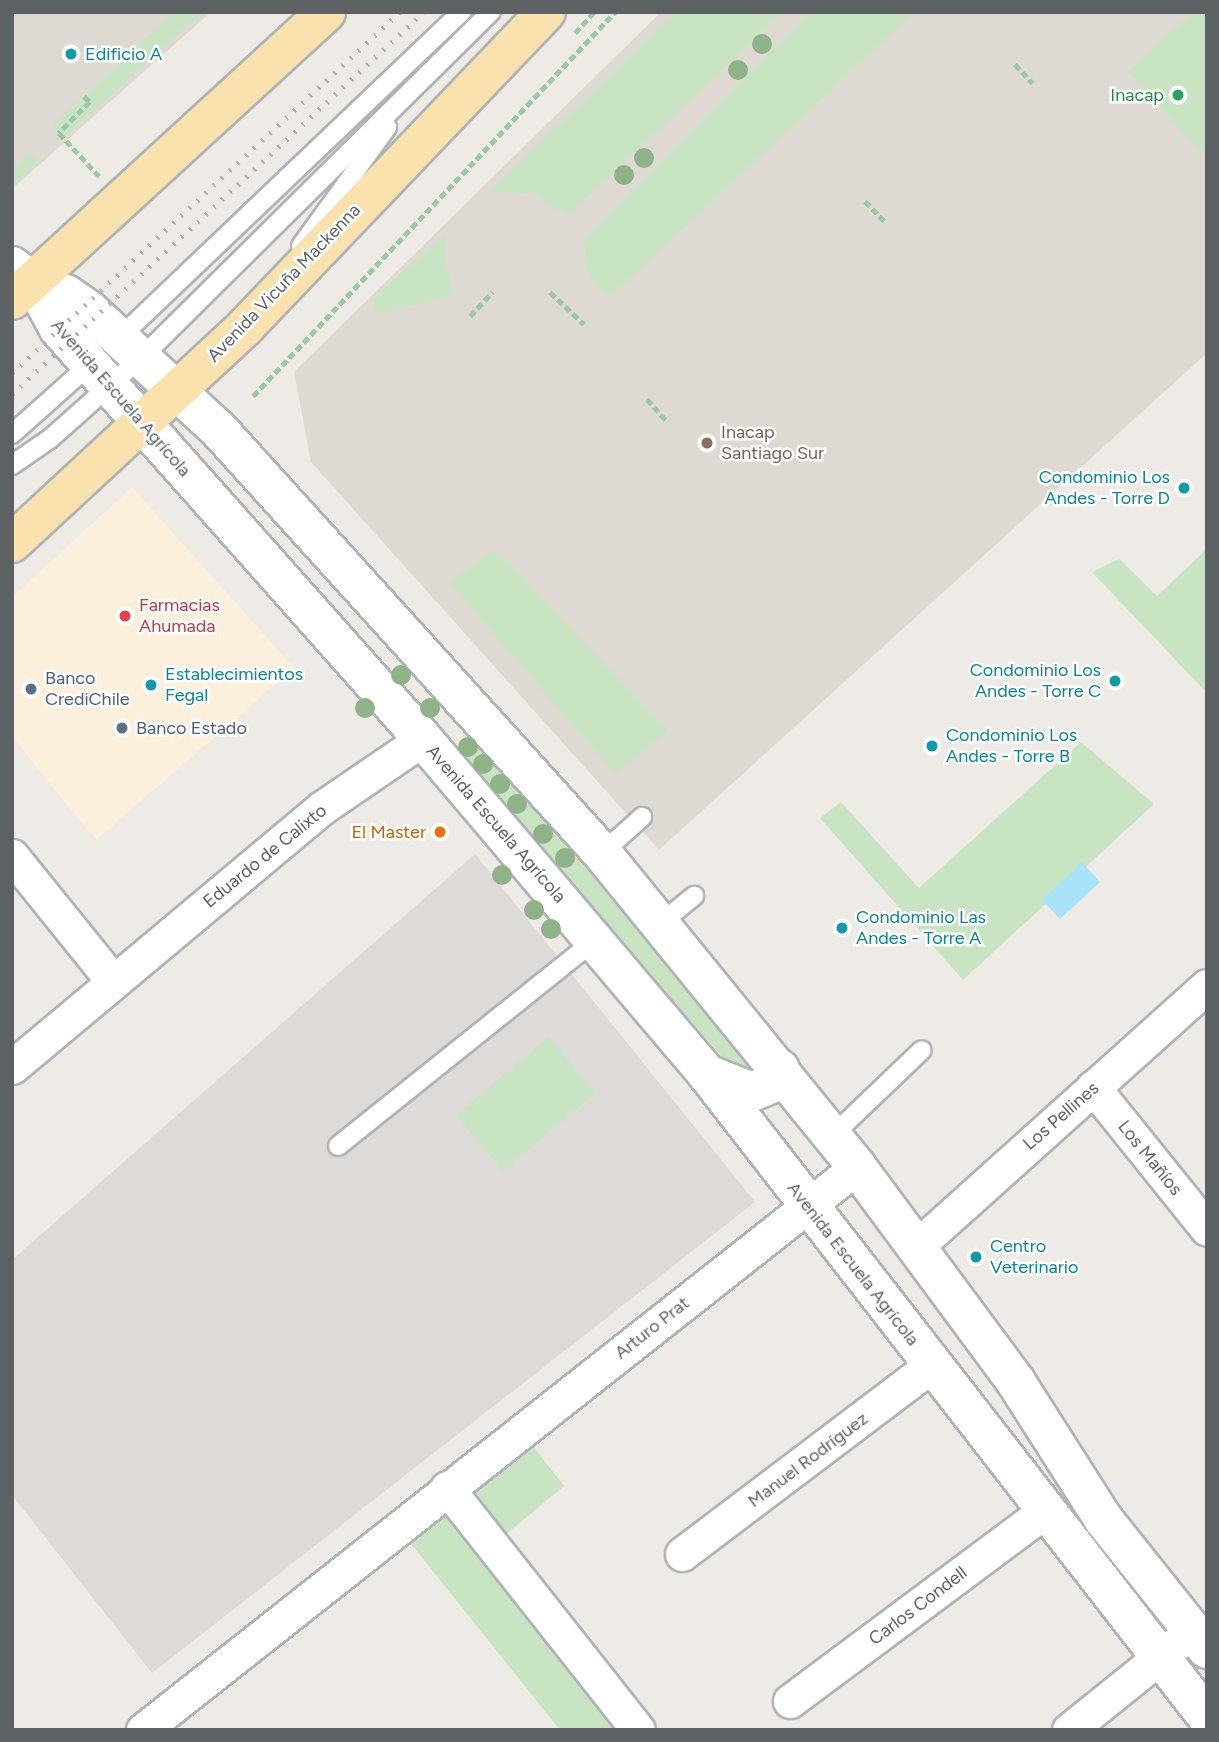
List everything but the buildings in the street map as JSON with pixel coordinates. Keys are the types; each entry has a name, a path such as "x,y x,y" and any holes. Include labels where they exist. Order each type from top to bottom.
{"main road":[{"path":"19,282 326,12"},
{"name":"Avenida Vicuña Mackenna","path":"12,543 143,425 246,326 546,12"},
{"name":"Avenida Escuela Agrícola","path":"19,282 66,294 178,390 480,715 602,853 857,1167 1022,1391 1104,1520 1199,1640"},
{"name":"Avenida Escuela Agrícola","path":"19,282 596,939 707,1074 806,1206 1207,1717"},
{"path":"422,739 480,715"},
{"path":"707,1074 732,1088 752,1092 775,1082 780,1069"}],"street":[{"name":"Eduardo de Calixto","path":"12,1067 324,807 422,739"},
{"path":"12,856 113,981"},
{"name":"Los Pellines","path":"916,1247 1207,986"},
{"name":"Los Mañíos","path":"1093,1087 1207,1229"},
{"name":"Arturo Prat","path":"143,1730 857,1167"},
{"name":"Manuel Rodríguez","path":"682,1554 932,1365"},
{"path":"447,1489 638,1730"},
{"name":"Carlos Condell","path":"790,1701 1046,1510"},
{"path":"1069,1730 1159,1656 1199,1640"}],"lane":[{"path":"12,434 100,376 130,348 462,12"},
{"path":"12,465 100,376 491,12"},
{"path":"246,326 334,198 437,63"},
{"path":"602,853 642,817"},
{"path":"661,923 694,896"},
{"path":"338,1146 596,939"},
{"path":"832,1136 922,1051"}],"path":[{"path":"253,396 615,12"},
{"path":"1015,64 1033,83"},
{"path":"84,96 90,102 59,133 85,162"},
{"path":"865,201 884,221"},
{"path":"470,316 492,292"},
{"path":"550,292 584,324"},
{"path":"647,398 667,421"}],"shaded area":[{"name":"Edificio A","path":"12,12 211,12 12,189"},
{"name":"Inacap Santiago Sur","path":"661,12 1207,12 1207,353 659,850 311,462 294,372"},
{"path":"132,487 294,668 96,840 12,737 12,597"},
{"path":"475,854 755,1202 152,1673 12,1495 12,1260"}],"green space":[{"path":"174,12 202,12 65,138 52,126"},
{"path":"676,12 783,12 567,216 532,193 489,192"},
{"path":"810,12 914,12 610,297 600,291 586,270 584,238"},
{"name":"Inacap","path":"1193,12 1207,13 1207,158 1128,72"},
{"path":"31,153 39,160 12,187 12,158 18,164"},
{"path":"446,235 446,264 454,296 377,313 370,300"},
{"path":"1207,549 1207,693 1092,572 1119,559 1157,596"},
{"path":"487,552 501,555 668,731 615,774 450,584"},
{"path":"1081,742 1154,804 963,980 820,818 841,802 919,888"},
{"path":"483,743 762,1075 743,1081 464,759 463,751"},
{"path":"549,1037 595,1093 503,1171 456,1115"},
{"path":"529,1441 564,1486 481,1555 620,1730 560,1730 408,1540"}],"water":[{"path":"1082,862 1100,882 1060,919 1042,900"}],"railway":[{"path":"12,373 400,12"},
{"path":"12,394 424,12"}],"place":[{"name":"Edificio A","path":"71,54"},
{"name":"Inacap","path":"1178,95"},
{"name":"Inacap Santiago Sur","path":"707,443"},
{"name":"Condominio Los Andes - Torre D","path":"1184,488"},
{"name":"Farmacias Ahumada","path":"125,616"},
{"name":"Condominio Los Andes - Torre C","path":"1115,681"},
{"name":"Establecimientos Fegal","path":"151,685"},
{"name":"Banco CrediChile","path":"31,689"},
{"name":"Banco Estado","path":"122,728"},
{"name":"Condominio Los Andes - Torre B","path":"932,746"},
{"name":"El Master","path":"440,832"},
{"name":"Condominio Las Andes - Torre A","path":"842,928"},
{"name":"Centro Veterinario","path":"976,1257"}]}
